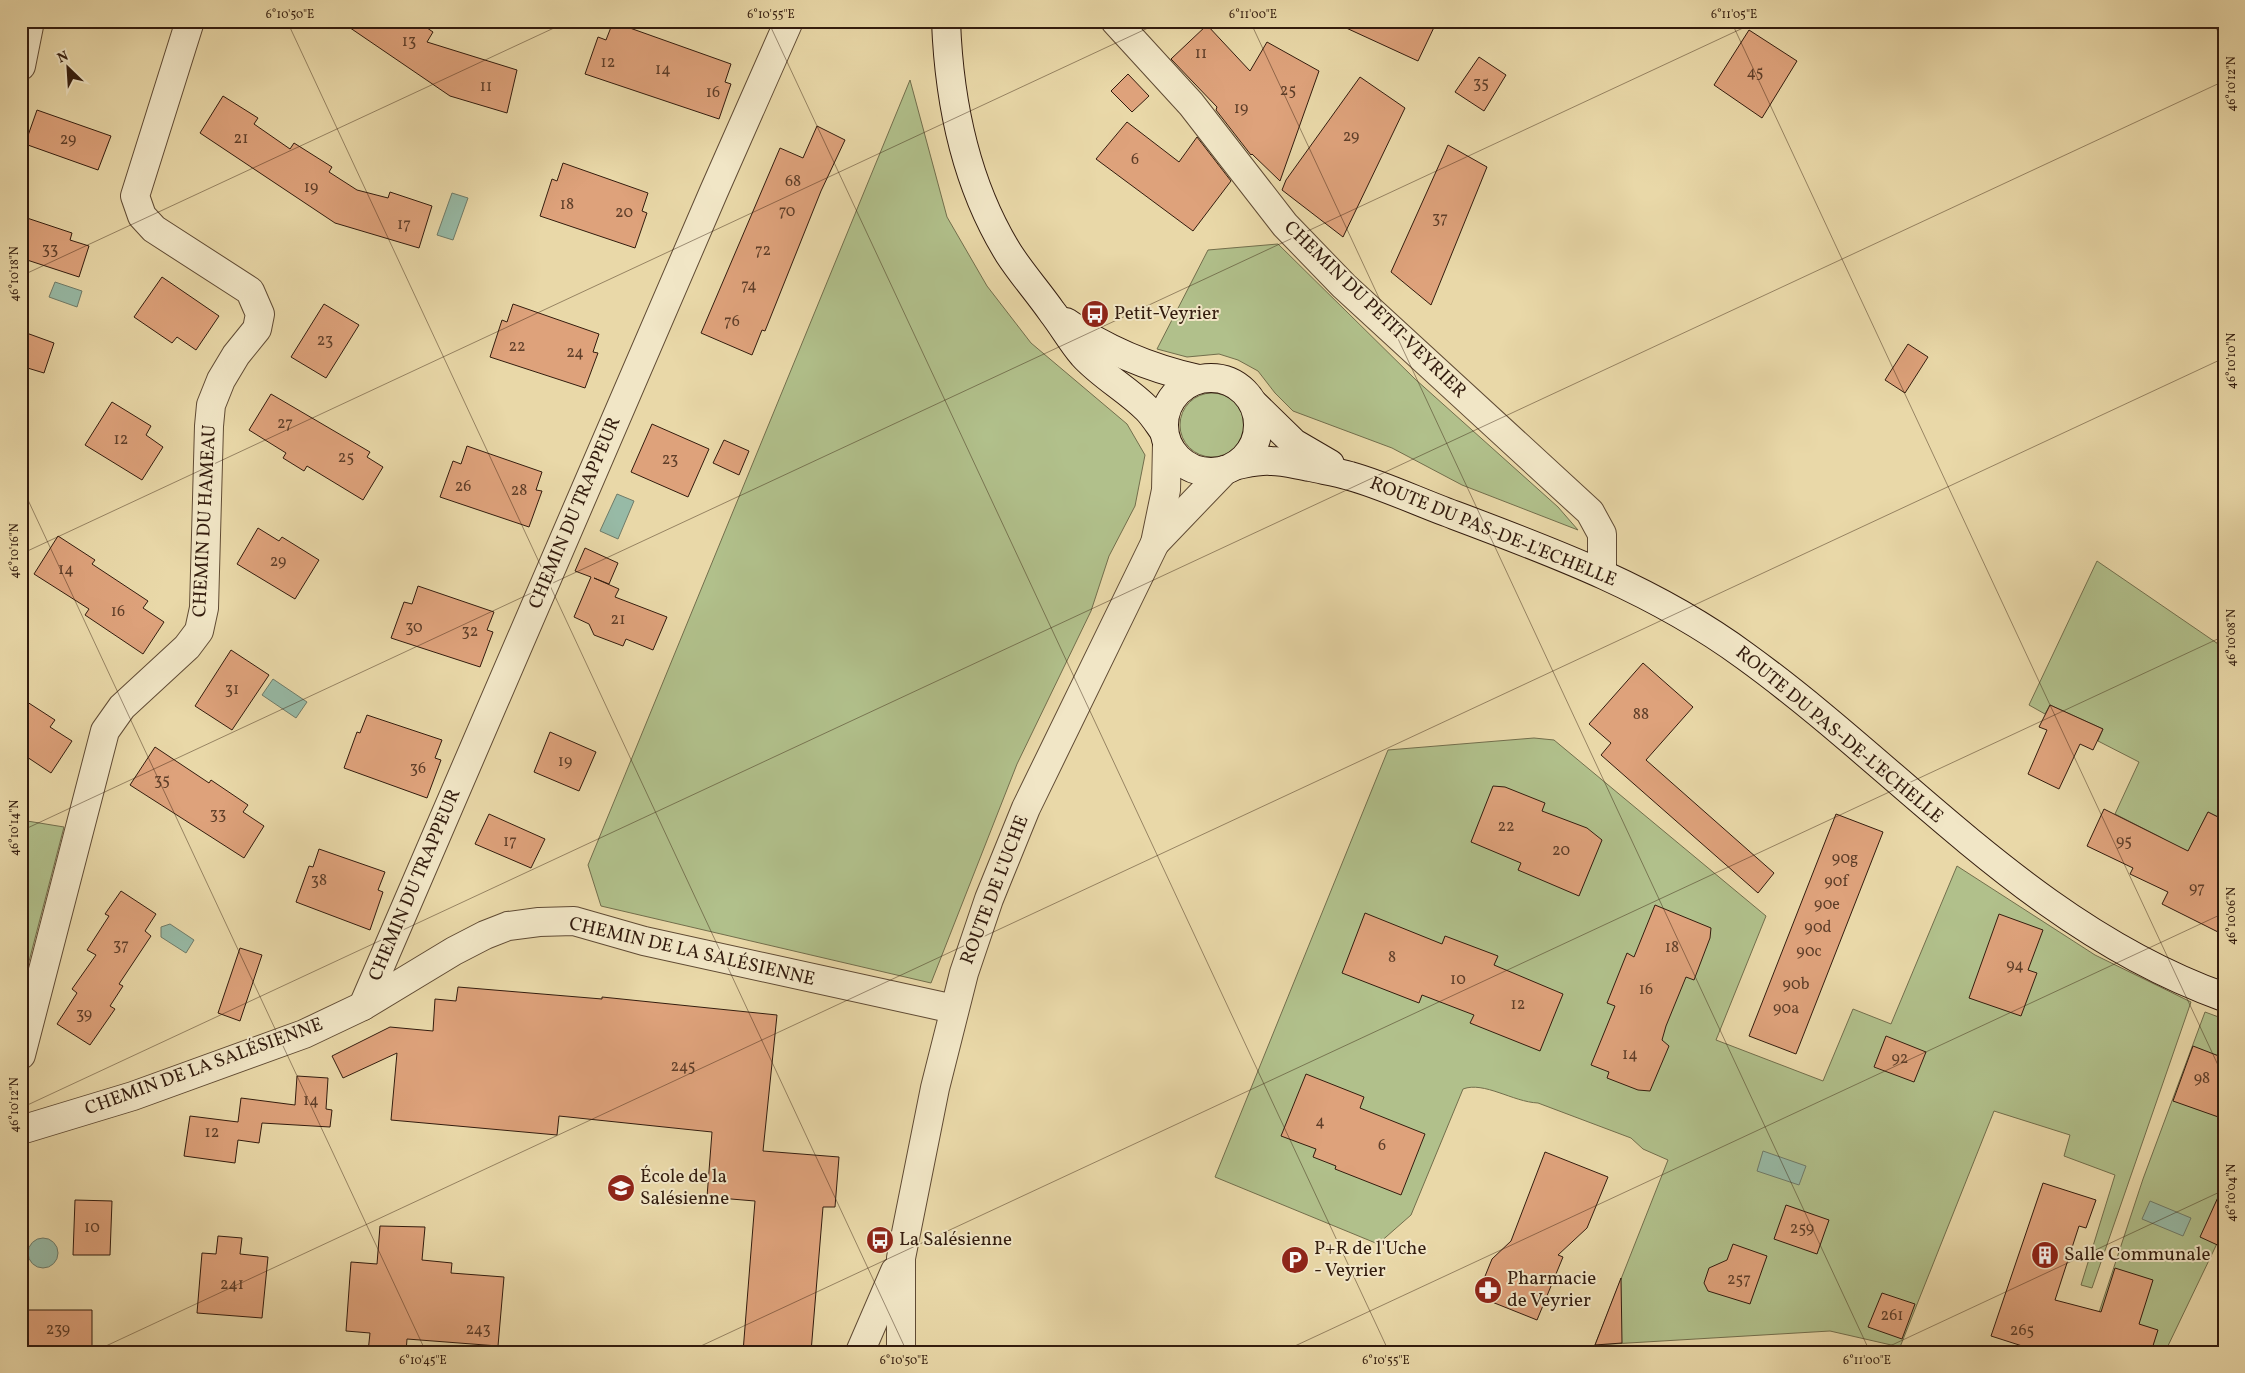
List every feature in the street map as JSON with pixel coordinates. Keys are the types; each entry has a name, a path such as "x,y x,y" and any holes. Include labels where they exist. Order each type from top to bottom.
{"street":[{"path":"21,66 30,21"},
{"name":"CHEMIN DU HAMEAU","path":"21,1055 105,731 122,707 187,647 199,631 204,608 208,426 212,405 221,380 236,355 257,329 260,314 250,291 154,228 142,216 135,196 190,21"},
{"name":"CHEMIN DU TRAPPEUR","path":"364,1006 714,191 789,21"},
{"path":"946,21 950,77 972,174 990,220 1028,282 1084,356 1097,369 1148,409 1175,456 1185,465 1198,470 1212,472 1231,467 1247,456 1254,444 1258,431 1258,417 1254,404 1248,394 1230,381 1214,378 1198,379 1142,364 1103,345 1053,313"},
{"name":"CHEMIN DU PETIT-VEYRIER","path":"1115,21 1191,104 1229,151 1262,198 1344,286 1590,512 1602,534 1602,573"},
{"path":"1165,437 1165,413 1171,398 1183,386 1198,379"},
{"name":"ROUTE DU PAS-DE-L'ECHELLE","path":"1254,404 1294,443 1350,476"},
{"name":"ROUTE DE L'UCHE","path":"860,1352 900,1258 935,1088 954,1009 964,973 1012,840 1155,543 1166,490 1165,437"},
{"name":"ROUTE DU PAS-DE-L'ECHELLE","path":"1231,467 1269,460 1350,476 1566,557 1602,573 1680,614 1742,653 1798,697 1962,837 2073,920 2142,961 2184,982 2224,997"},
{"name":"ROUTE DE L'UCHE","path":"1155,543 1231,467"},
{"name":"CHEMIN DE LA SALÉSIENNE","path":"21,1130 133,1096 237,1060 304,1034 364,1006 454,951 508,926 539,922 574,921 644,941 954,1009"},
{"name":"ROUTE DE L'UCHE","path":"900,1258 900,1352"}],"green space":[{"path":"910,80 947,217 987,286 1031,343 1127,424 1145,455 1135,506 1109,556 1091,611 1017,764 931,983 601,906 588,865"},
{"path":"1278,244 1415,379 1558,507 1578,530 1462,485 1392,448 1293,411 1275,393 1258,371 1238,360 1219,354 1187,357 1157,349 1208,250"},
{"path":"1206,393 1218,393 1235,402 1242,413 1244,425 1242,437 1235,448 1218,457 1206,457 1194,452 1185,443 1180,431 1180,419 1185,407 1194,398"},
{"path":"2097,561 2224,648 2224,820 2208,812 2186,856 2162,838 2115,814 2139,762 2098,741 2103,729 2050,705 2045,714 2029,705"},
{"path":"1534,738 1554,740 1766,916 1716,1040 1823,1081 1853,1009 1891,1024 1957,866 2095,955 2191,1002 2092,1288 2081,1285 2115,1175 2064,1156 2070,1135 1994,1111 1900,1347 1830,1331 1595,1345 1668,1160 1643,1149 1631,1138 1538,1103 1528,1102 1489,1090 1471,1087 1463,1089 1411,1215 1378,1244 1215,1177 1388,750"},
{"path":"21,820 64,827 21,992"},
{"path":"2205,1012 2224,1019 2224,1229 2165,1352 2086,1352 2143,1179"}],"shaded area":[{"path":"452,193 468,198 453,240 437,235"},
{"path":"55,282 82,291 77,307 49,297"},
{"path":"617,494 634,501 618,539 600,531"},
{"path":"273,679 307,702 296,718 262,695"},
{"path":"170,924 194,940 186,953 161,937 161,927"},
{"path":"1763,1151 1806,1166 1799,1185 1757,1171"},
{"path":"2150,1201 2191,1218 2183,1236 2142,1219"},
{"path":"43,1238 53,1243 58,1253 53,1263 43,1268 33,1263 28,1253 33,1243"}],"building":[{"path":"340,21 417,21 433,32 427,42 517,70 507,113 450,96"},
{"path":"1331,21 1437,21 1418,61"},
{"path":"613,22 731,64 725,82 731,84 719,119 585,74 598,37 606,40"},
{"path":"1207,25 1250,71 1267,42 1319,71 1280,181 1251,155 1216,110 1217,107 1171,59"},
{"path":"1749,30 1797,61 1762,118 1714,85"},
{"path":"1479,57 1506,75 1484,111 1455,92"},
{"path":"1128,74 1149,96 1132,112 1111,91"},
{"path":"1360,77 1405,108 1343,237 1282,190 1286,180"},
{"path":"223,96 258,118 254,124 290,149 294,143 332,167 329,172 357,190 388,198 390,192 432,206 419,248 335,223 200,133"},
{"path":"37,110 111,136 98,170 25,144"},
{"path":"1127,122 1179,162 1197,137 1231,181 1193,231 1096,159"},
{"path":"817,126 845,140 821,191 765,331 762,330 752,355 701,333 780,148 803,158"},
{"path":"1448,145 1487,167 1431,305 1391,272"},
{"path":"563,163 648,193 642,211 647,213 635,248 540,216 552,179 557,181"},
{"path":"21,216 72,233 70,240 89,246 79,277 21,258"},
{"path":"162,277 219,316 196,350 177,337 172,343 134,317"},
{"path":"324,304 359,325 326,378 291,357"},
{"path":"513,304 599,334 593,352 598,353 585,388 490,357 502,320 507,322"},
{"path":"21,331 54,343 44,373 21,366"},
{"path":"1908,344 1928,357 1905,393 1885,380"},
{"path":"271,394 370,452 367,457 383,467 363,500 307,466 304,471 283,458 286,453 249,430"},
{"path":"112,402 151,426 146,435 163,447 142,480 85,445"},
{"path":"652,424 709,449 688,497 631,472"},
{"path":"724,440 749,451 739,475 713,463"},
{"path":"467,446 542,472 536,490 542,491 529,527 440,497 453,461 461,464"},
{"path":"258,528 279,541 282,537 319,560 295,599 237,564"},
{"path":"58,536 95,560 92,564 148,601 143,608 164,622 143,654 85,615 89,609 34,574"},
{"path":"585,548 618,563 609,584 594,578 619,589 615,597 667,617 653,650 626,639 623,646 594,635 589,624 574,617 591,577 575,571"},
{"path":"418,586 494,612 487,630 493,632 480,667 391,638 404,602 412,604"},
{"path":"231,650 269,675 232,730 195,706"},
{"path":"1643,663 1693,707 1646,760 1774,873 1758,893 1601,755 1611,743 1589,724"},
{"path":"21,698 55,720 50,727 72,741 51,773 21,753"},
{"path":"2050,705 2103,729 2093,750 2080,744 2059,789 2028,774 2047,730 2039,727"},
{"path":"367,715 442,740 435,758 441,760 427,798 344,768 357,732 360,733"},
{"path":"550,732 596,752 579,791 534,772"},
{"path":"155,747 209,783 211,780 248,805 243,812 264,826 244,858 130,785"},
{"path":"1493,786 1505,787 1545,803 1542,811 1587,828 1602,840 1579,896 1518,870 1521,863 1471,842"},
{"path":"2104,809 2188,851 2208,812 2224,820 2224,935 2162,904 2168,892 2130,874 2133,868 2087,846"},
{"path":"489,814 545,839 531,868 475,844"},
{"path":"1836,814 1883,832 1796,1054 1749,1036"},
{"path":"319,849 385,872 378,890 383,892 370,930 296,902 309,866 313,867"},
{"path":"121,891 156,914 145,931 151,936 119,984 123,986 110,1006 115,1009 90,1045 57,1024 77,993 72,989 96,955 87,950 109,916 105,914"},
{"path":"1655,905 1711,928 1710,938 1694,980 1686,977 1666,1026 1662,1040 1669,1046 1650,1091 1638,1090 1607,1078 1609,1072 1591,1065 1615,1006 1607,1003 1627,953 1634,957"},
{"path":"1365,913 1442,944 1445,936 1498,956 1494,965 1563,994 1540,1051 1470,1023 1474,1015 1422,995 1419,1003 1342,973"},
{"path":"1999,914 2043,930 2028,970 2037,973 2021,1016 1969,998"},
{"path":"240,948 262,955 240,1021 218,1013"},
{"path":"458,987 602,999 602,997 777,1015 763,1151 839,1157 835,1207 823,1207 811,1352 743,1352 755,1201 707,1197 712,1132 559,1116 557,1135 391,1120 397,1053 343,1078 332,1056 390,1027 433,1031 435,999 456,1001"},
{"path":"1886,1036 1926,1052 1914,1082 1874,1067"},
{"path":"2193,1046 2224,1058 2224,1119 2173,1101"},
{"path":"1306,1074 1364,1097 1360,1108 1425,1134 1401,1195 1335,1169 1336,1166 1313,1157 1316,1149 1281,1136"},
{"path":"297,1076 328,1078 326,1109 332,1110 330,1127 262,1123 259,1143 238,1140 235,1163 184,1156 190,1116 238,1122 241,1098 295,1105"},
{"path":"1545,1152 1608,1177 1587,1228 1558,1255 1563,1257 1537,1320 1477,1296 1492,1259 1511,1241"},
{"path":"2043,1183 2096,1200 2086,1228 2079,1226 2055,1300 2101,1312 2115,1268 2153,1280 2139,1324 2158,1330 2151,1352 2041,1352 1991,1336"},
{"path":"2224,1184 2224,1248 2200,1237"},
{"path":"75,1200 112,1201 110,1255 73,1255"},
{"path":"1786,1205 1829,1220 1817,1254 1774,1239"},
{"path":"380,1226 425,1227 422,1260 452,1263 451,1273 504,1277 498,1346 407,1339 406,1352 368,1352 370,1333 346,1331 351,1262 377,1264"},
{"path":"218,1236 242,1238 240,1254 268,1257 262,1318 197,1313 202,1253 216,1254"},
{"path":"1733,1244 1767,1256 1750,1304 1708,1291 1704,1283 1709,1268 1727,1260"},
{"path":"1621,1278 1622,1343 1595,1345"},
{"path":"1882,1293 1915,1304 1902,1339 1868,1327"},
{"path":"24,1310 92,1310 92,1349 24,1350"}],"place":[{"name":"Petit-Veyrier","path":"1095,314"},
{"name":"École de la Salésienne","path":"621,1188"},
{"name":"La Salésienne","path":"880,1240"},
{"name":"Salle Communale","path":"2045,1255"},
{"name":"P+R de l'Uche - Veyrier","path":"1295,1260"},
{"name":"Pharmacie de Veyrier","path":"1488,1290"}]}
